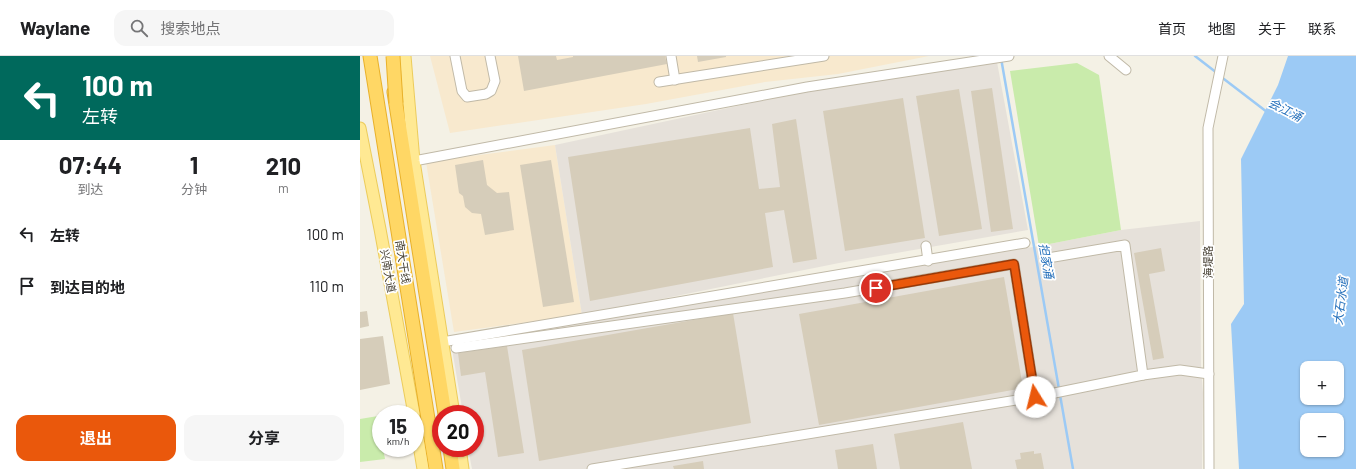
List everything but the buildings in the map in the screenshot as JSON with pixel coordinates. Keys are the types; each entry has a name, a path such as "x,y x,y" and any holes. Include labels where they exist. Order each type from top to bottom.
{"highway":[{"name":"南大干线","path":"370,56 436,469"},
{"name":"南大干线","path":"388,56 443,405"},
{"path":"393,56 396,103"},
{"path":"451,457 453,469"}],"main road":[{"path":"393,56 397,94 414,161"},
{"path":"405,56 414,161 452,405"},
{"name":"兴南大道","path":"360,128 382,236 412,405"},
{"path":"421,457 423,469"},
{"path":"461,457 463,469"}],"street":[{"path":"455,56 462,91 467,97 486,94 491,91 494,82 490,56"},
{"path":"671,56 676,80"},
{"path":"659,82 824,56"},
{"path":"414,161 807,87 1009,56"},
{"path":"1108,56 1126,70"},
{"name":"海堤路","path":"1209,469 1208,128 1223,56"},
{"path":"442,342 928,261 1025,243"},
{"path":"1048,258 1125,245 1144,375"},
{"path":"926,246 928,261"},
{"path":"456,348 846,293 1014,264 1035,397"},
{"path":"592,469 1035,397 1144,375 1180,370 1208,374"}],"shaded area":[{"path":"430,56 929,56 838,74 765,82 646,104 450,133"},
{"path":"997,62 1028,230 839,263 582,315 555,145 812,90"},
{"path":"555,145 582,315 454,332 426,162"},
{"path":"1200,221 1201,367 1203,393 1202,469 472,469 470,457 484,457 484,405 461,405 451,343 1039,246 1121,230"}],"green space":[{"path":"1077,63 1099,75 1121,230 1039,246 1010,71"},
{"path":"372,417 372,457 385,457 385,459 360,462 360,419"}],"water":[{"name":"大石水道","path":"1288,56 1356,56 1356,469 1239,469 1231,324 1244,304 1241,159 1278,85"}],"waterway":[{"name":"会江涌","path":"1195,56 1217,73"},
{"name":"担家涌","path":"1001,58 1073,469"},
{"name":"会江涌","path":"1220,76 1267,112"}],"route":[{"path":"876,288 1014,264 1035,397"}]}
